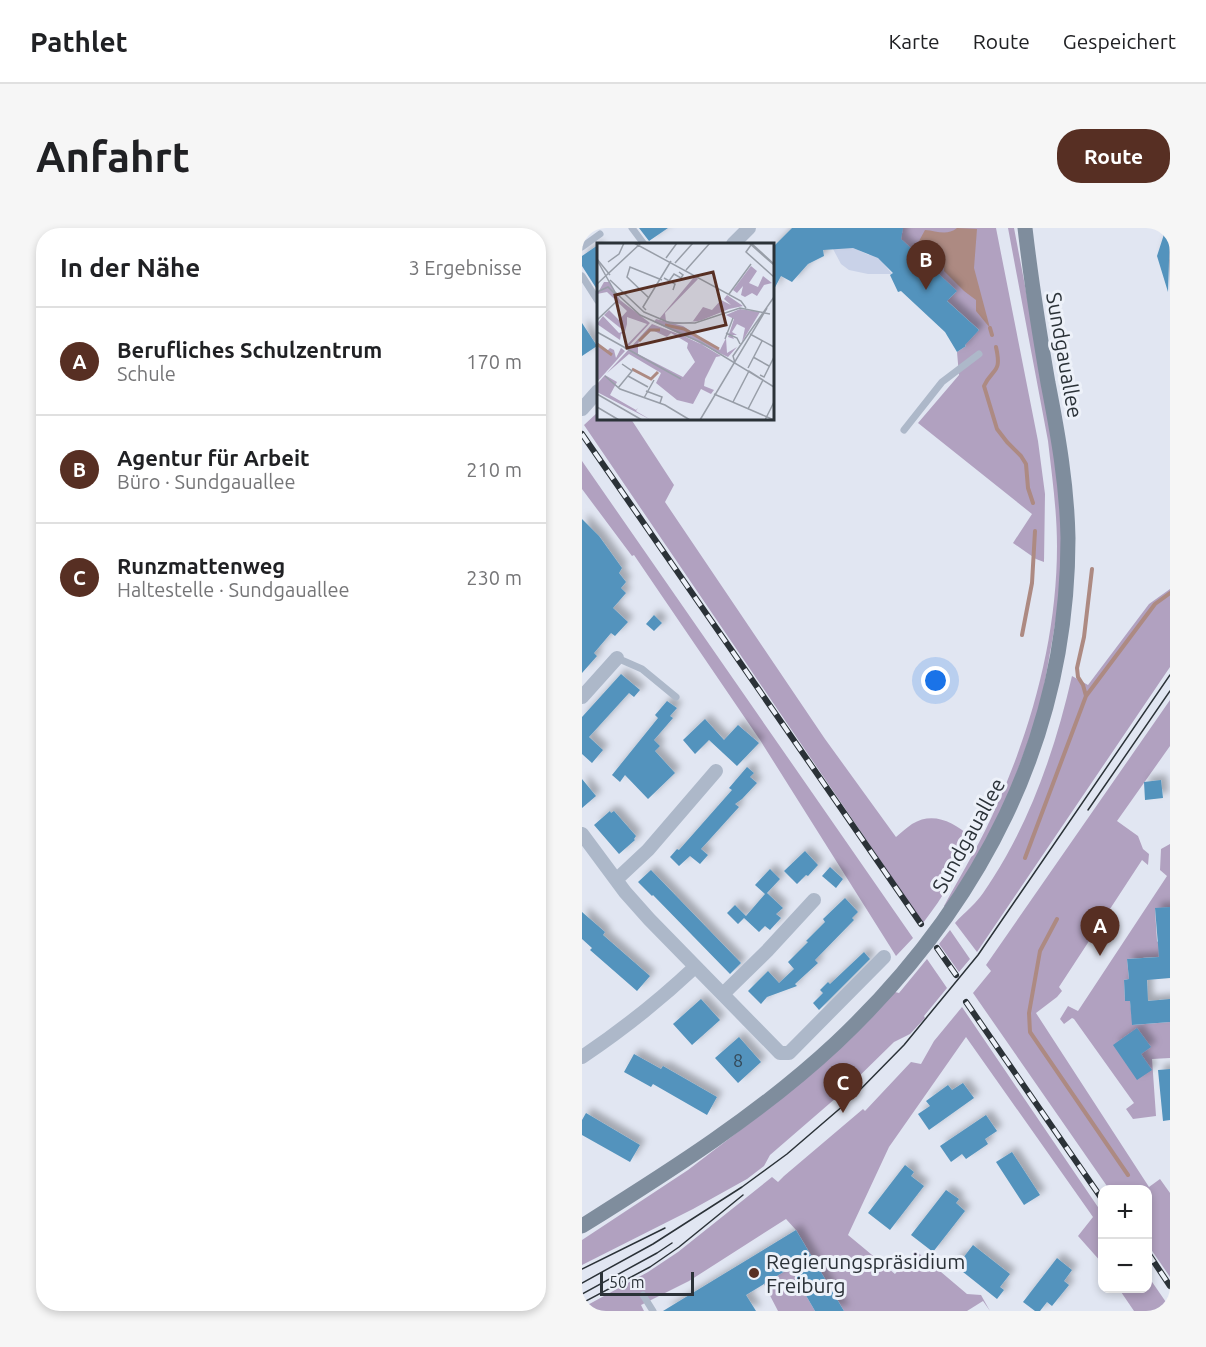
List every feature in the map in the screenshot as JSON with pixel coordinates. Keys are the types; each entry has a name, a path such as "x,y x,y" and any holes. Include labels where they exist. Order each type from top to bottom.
{"street":[{"path":"734,243 748,228"},
{"name":"Sundgauallee","path":"582,1226 620,1204 732,1127 835,1044 906,969 973,878 999,832 1026,770 1047,706 1065,603 1068,538 1065,476 1032,289 1025,228"},
{"path":"583,407 597,393"},
{"path":"582,697 617,658"},
{"path":"617,879 648,850 716,771"},
{"path":"582,834 649,919 780,1053 789,1053 884,957"},
{"path":"723,994 814,900"},
{"path":"582,1057 621,1030 675,986 695,966"}],"lane":[{"path":"632,228 643,243"},
{"path":"582,247 600,234"},
{"path":"582,276 597,299"},
{"path":"904,430 942,382 979,354"},
{"path":"617,658 642,669 676,697"},
{"path":"643,1295 653,1311"}],"shaded area":[{"path":"902,228 996,228 1038,441 1045,494 1044,562 1013,543 1032,514 918,423 959,375 957,352 966,346 964,343 979,330 944,298 949,299 956,292 899,243"},
{"path":"957,228 977,229 974,268 990,328 976,311 976,300 944,271 944,251 935,247 924,247 919,241 925,230 946,232"},
{"path":"1008,228 1014,228 1050,417 1062,511 1061,591 1040,709 1005,805 978,858 946,908 944,906 991,818 1022,743 1048,646 1053,613 1057,546 1048,441"},
{"path":"845,244 869,255 870,252 875,253 892,274 868,274 849,270 841,264 833,249"},
{"path":"597,413 597,420 632,420 674,485 665,502 825,739 896,837 912,824 928,818 935,818 957,826 970,836 951,882 923,923 584,425"},
{"path":"582,461 913,938 896,956 760,740 634,555 632,556 582,489"},
{"path":"1170,589 1170,667 977,952 955,923 983,893 1020,831 1050,755 1072,676 1088,685 1149,604"},
{"path":"1170,700 1170,746 1117,821 1138,836 1143,849 1149,854 1148,865 1142,860 1059,987 1062,991 1036,1013 1148,1185 1106,1185 973,993 991,971 986,965"},
{"path":"1170,844 1170,907 1155,909 1157,941 1170,956 1127,959 1129,979 1124,980 1125,1001 1130,1001 1133,1025 1170,1022 1170,1058 1152,1059 1156,1116 1133,1119 1126,1109 1134,1103 1074,1019 1064,1024 1060,1019 1068,1006 1078,1011 1167,876 1160,870 1161,849"},
{"path":"950,930 970,959 959,972 939,944"},
{"path":"927,959 947,988 924,1016 925,1018 910,1034 894,1042 844,1091 770,1155 764,1166 747,1179 693,1209 582,1265 582,1240 688,1170 777,1102 895,992 899,993"},
{"path":"962,1007 1098,1207 1098,1258 1078,1236 1093,1217 966,1037 889,1147 848,1235 895,1274 915,1250 967,1294 981,1295 990,1311 983,1301 967,1311 844,1311 796,1230 786,1219 689,1281 641,1305 644,1311 582,1311 582,1308 648,1272 678,1252 772,1177 778,1182 863,1109 865,1111 911,1062 921,1064 934,1041"},
{"path":"1160,1179 1170,1193 1170,1277 1152,1251 1152,1185"},
{"path":"790,1268 815,1311 778,1311 764,1284"},
{"path":"1152,1282 1170,1308 1170,1311 1134,1311 1122,1293 1152,1293"}],"building":[{"path":"639,228 668,228 649,241"},
{"path":"792,228 903,228 901,239 957,291 947,301 979,330 966,346 957,352 945,332 901,291 898,292 890,275 893,273 878,258 853,248 823,250 824,256 808,264 792,282 781,276 774,289 774,246"},
{"path":"1166,228 1170,228 1168,292 1157,256"},
{"path":"597,246 597,289 582,266 582,256"},
{"path":"582,323 597,346 582,356"},
{"path":"582,519 599,536 622,568 619,573 626,582 621,588 626,593 613,608 628,622 615,636 611,633 594,653 597,656 582,673"},
{"path":"654,615 662,623 654,631 646,624"},
{"path":"621,674 640,690 634,697 629,693 589,737 603,750 592,763 582,754 582,717"},
{"path":"667,701 677,708 670,716 673,718 654,740 660,746 655,751 675,773 648,799 625,775 620,782 612,775 658,718 655,715"},
{"path":"705,719 724,740 738,725 759,743 737,766 709,740 695,754 683,740"},
{"path":"747,767 754,773 750,777 757,783 735,804 739,807 701,849 708,855 700,864 690,856 679,866 670,857 677,849 679,850 732,790 729,788"},
{"path":"582,779 596,796 582,808"},
{"path":"1161,780 1163,798 1145,800 1144,782"},
{"path":"610,811 611,813 614,811 636,836 635,840 619,854 594,825"},
{"path":"805,851 818,865 797,884 784,871"},
{"path":"830,867 843,879 836,888 822,876"},
{"path":"770,869 780,879 767,893 783,908 776,914 781,918 770,930 765,926 759,932 744,918 738,924 727,913 735,905 746,916 765,894 755,885"},
{"path":"651,870 741,963 730,974 638,882"},
{"path":"845,898 858,912 852,918 854,920 815,960 818,963 795,984 797,986 767,997 761,1004 748,991 768,971 779,983 794,969 788,962 825,922 823,919"},
{"path":"1170,907 1170,978 1147,980 1148,1001 1170,999 1170,1022 1132,1025 1130,1001 1125,1001 1124,980 1129,979 1127,959 1159,957 1155,908"},
{"path":"582,912 605,932 603,935 650,976 637,991 590,950 592,948 582,939"},
{"path":"864,952 870,959 819,1010 813,1003 823,993 820,990 828,982 830,984"},
{"path":"701,999 720,1020 692,1045 673,1024"},
{"path":"1137,1028 1151,1047 1141,1054 1152,1070 1137,1080 1113,1045"},
{"path":"739,1037 761,1062 738,1083 715,1058"},
{"path":"634,1054 661,1069 663,1066 717,1097 707,1115 653,1084 651,1087 624,1072"},
{"path":"1170,1069 1170,1120 1163,1121 1158,1070"},
{"path":"963,1083 974,1098 929,1130 918,1114 930,1106 926,1101 948,1085 952,1090"},
{"path":"586,1113 640,1145 630,1162 582,1135 582,1120"},
{"path":"986,1115 997,1131 985,1139 988,1144 966,1159 962,1154 951,1162 940,1146"},
{"path":"1012,1152 1040,1195 1024,1205 996,1162"},
{"path":"905,1165 914,1172 911,1176 924,1186 890,1230 868,1213"},
{"path":"946,1190 959,1199 956,1203 965,1211 933,1252 911,1235"},
{"name":"Regierungspräsidium Freiburg","path":"796,1230 844,1311 815,1311 790,1268 746,1295 756,1311 663,1311"},
{"path":"973,1245 1010,1274 1000,1287 1004,1290 997,1299 953,1264 960,1255 963,1258"},
{"path":"1057,1258 1072,1270 1064,1281 1069,1285 1052,1306 1047,1302 1040,1311 1035,1311 1023,1302"}],"waterway":[{"path":"990,328 992,335"},
{"path":"996,347 998,356 996,370 984,386 997,429 1026,464 1028,488 1033,503"},
{"path":"1022,635 1032,583 1035,531"},
{"path":"1086,696 1078,677 1077,668 1084,637 1092,569"},
{"path":"1025,858 1086,696 1155,604 1170,593"},
{"path":"1057,919 1040,951 1029,1013 1030,1032 1128,1175"}],"tram line":[{"path":"582,1283 653,1244 742,1187 787,1154 851,1099 904,1045 978,955 1170,675"},
{"path":"1088,810 1170,691"},
{"path":"582,1303 650,1267 679,1247 743,1195"},
{"path":"582,1269 665,1228"},
{"path":"582,1294 672,1243"}],"railway":[{"path":"582,434 921,924"},
{"path":"937,948 956,975"},
{"path":"966,1002 1098,1193"},
{"path":"1152,1259 1170,1286"}],"place":[{"name":"Agentur für Arbeit","path":"926,290"},
{"name":"Berufliches Schulzentrum","path":"1100,956"},
{"name":"Runzmattenweg","path":"843,1113"},
{"name":"Regierungspräsidium Freiburg","path":"754,1273"}]}
